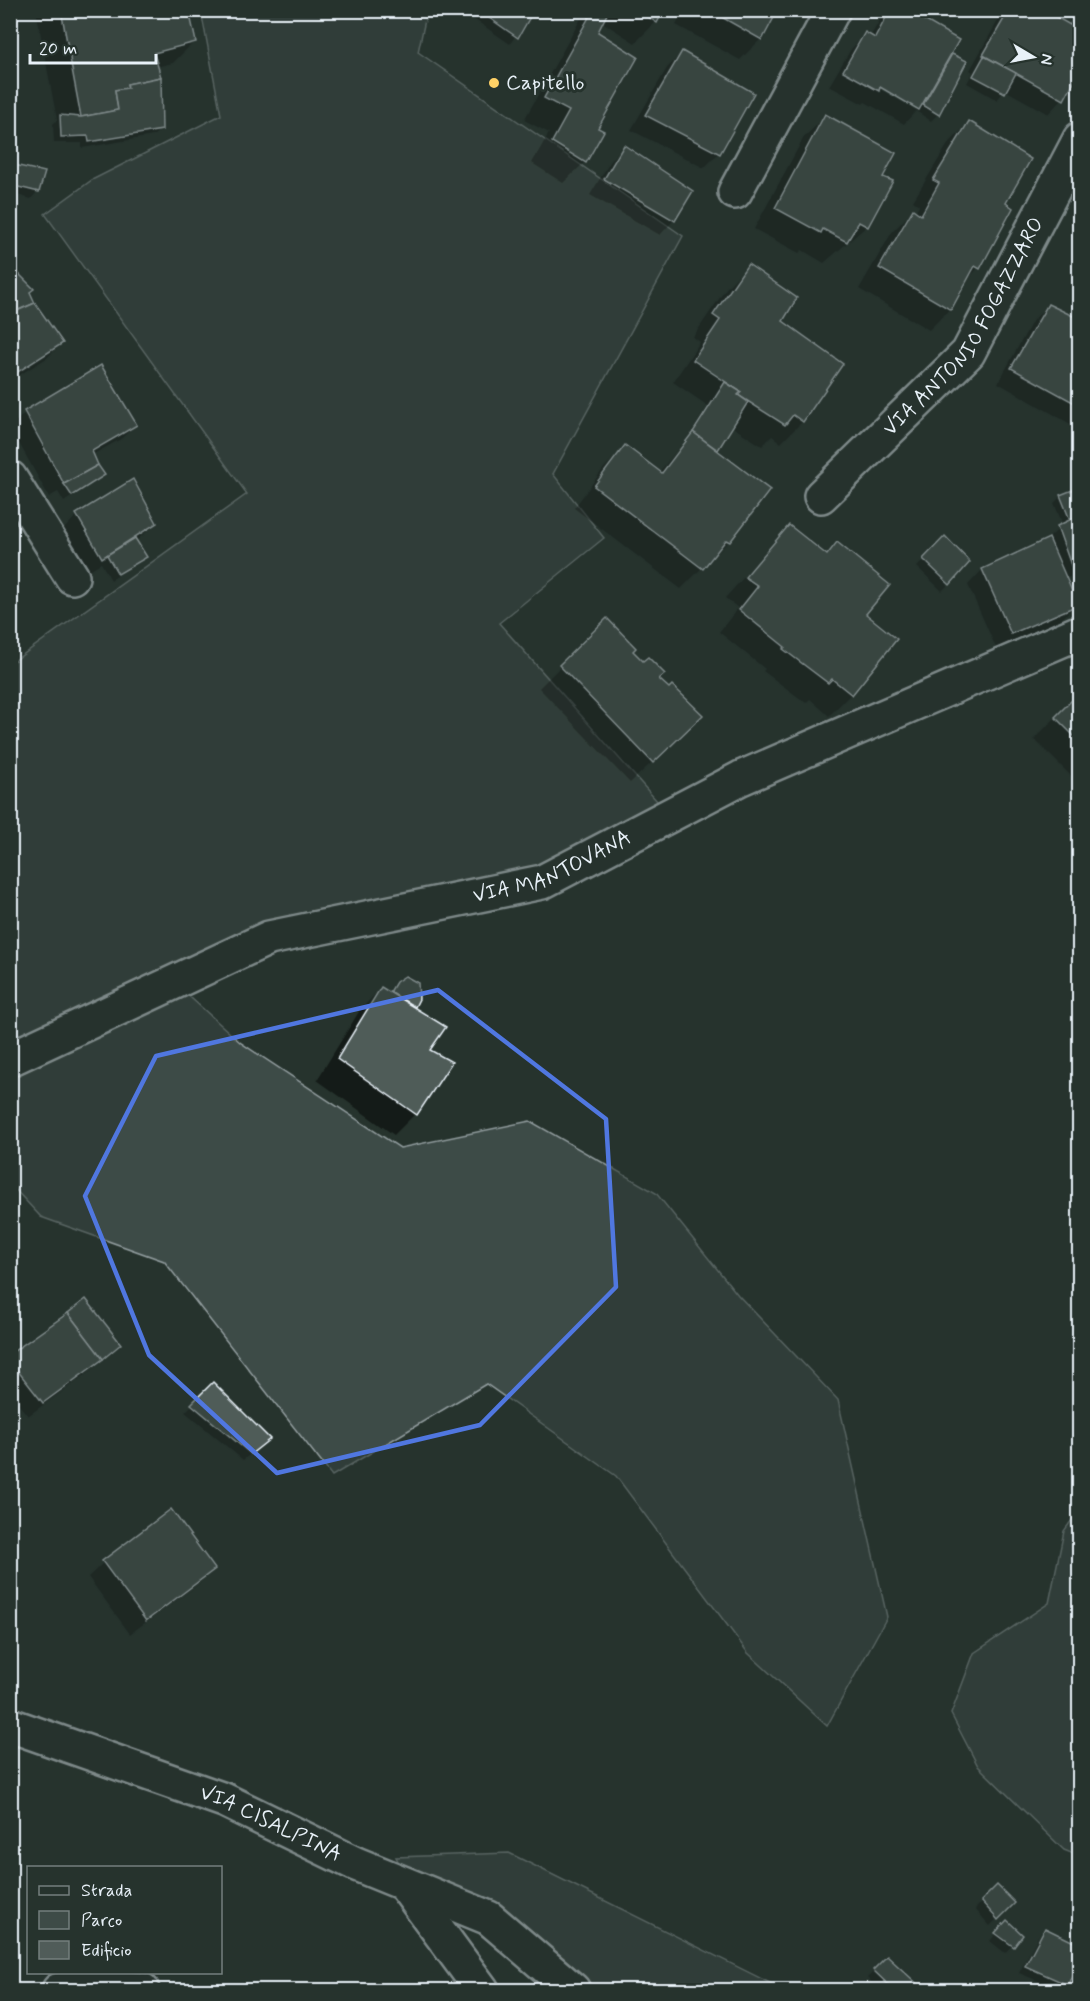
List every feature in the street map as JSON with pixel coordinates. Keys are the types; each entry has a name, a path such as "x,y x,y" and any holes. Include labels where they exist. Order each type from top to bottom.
{"street":[{"path":"735,192 832,10"},
{"name":"VIA ANTONIO FOGAZZARO","path":"821,496 968,353 1080,139"},
{"path":"10,478 72,576"},
{"name":"VIA MANTOVANA","path":"10,1059 269,938 542,882 741,778 1080,632"},
{"name":"VIA CISALPINA","path":"10,1725 224,1800 404,1884 482,1990"},
{"path":"404,1884 489,1918 573,1990"},
{"path":"59,1990 92,1984 142,1990"}],"highlighted area":[{"path":"438,990 606,1119 616,1287 480,1425 277,1473 149,1355 85,1196 156,1056"}],"green space":[{"path":"201,11 427,11 418,52 683,236 553,474 604,538 499,623 665,810 542,875 171,980 241,1043 400,1148 530,1121 656,1193 738,1295 838,1400 887,1617 827,1726 748,1653 616,1476 486,1384 332,1476 164,1261 41,1217 11,1185 10,664 247,494 45,214 92,180 221,115"},
{"path":"1079,1510 1079,1856 1064,1850 978,1766 951,1714 974,1653 1049,1603 1064,1531"},
{"path":"509,1853 785,1990 579,1990 412,1889 396,1857"}],"building":[{"path":"61,10 179,10 180,18 190,15 196,42 154,53 161,77 127,84 128,88 115,90 118,110 81,117"},
{"path":"478,10 534,10 518,38"},
{"path":"593,10 609,10 598,32 638,57 598,128 604,131 586,163 552,142 569,111 544,98"},
{"path":"638,10 664,10 657,23"},
{"path":"709,10 778,10 762,40"},
{"path":"890,10 907,10 959,40 919,110 880,87 879,91 843,71 865,32 875,38"},
{"path":"1009,10 1044,10 1070,25 1073,19 1080,23 1080,70 1064,100 983,55"},
{"path":"682,51 754,93 720,154 645,115"},
{"path":"952,54 967,61 939,115 923,105"},
{"path":"984,56 1016,73 1005,93 973,76"},
{"path":"161,77 162,130 89,142 88,136 61,137 60,115 81,117 118,110 115,90 128,88 127,84"},
{"path":"825,114 896,153 883,177 893,181 868,227 859,222 847,242 823,229 821,233 775,208"},
{"path":"969,121 1031,159 1006,203 1013,208 980,269 975,266 951,310 879,268 913,209 921,215 939,183 933,180"},
{"path":"624,145 693,191 675,221 604,179"},
{"path":"10,164 45,172 39,192 10,185"},
{"path":"748,264 797,298 783,321 843,364 803,422 793,415 785,425 738,395 741,392 693,360 720,320 713,315"},
{"path":"12,267 34,289 30,292 35,303 11,313"},
{"path":"35,303 63,343 10,377 10,314"},
{"path":"1048,304 1073,316 1080,308 1080,406 1011,368"},
{"path":"101,365 137,425 92,451 98,465 64,484 24,411"},
{"path":"725,382 741,392 738,395 748,402 718,450 693,432"},
{"path":"693,432 770,490 730,542 726,540 703,569 594,486 625,445 662,473"},
{"path":"98,465 105,475 72,496 64,484"},
{"path":"133,479 157,523 102,558 76,514"},
{"path":"1080,487 1080,515 1070,520 1060,495"},
{"path":"1080,515 1080,565 1072,568 1057,526"},
{"path":"789,525 827,555 837,542 890,585 866,614 897,639 852,695 832,679 828,683 783,649 785,647 739,610 758,586 745,577"},
{"path":"945,536 970,562 950,585 923,559"},
{"path":"135,538 147,557 118,574 107,555"},
{"path":"1049,538 1078,605 1011,634 982,569"},
{"path":"607,618 636,648 633,651 643,661 648,657 665,674 659,679 669,688 672,685 703,715 653,763 559,665"},
{"path":"1080,692 1080,742 1055,717"},
{"path":"405,976 418,983 419,999 415,1007 390,992 396,982"},
{"path":"381,987 446,1027 430,1050 452,1062 417,1115 337,1059"},
{"path":"86,1299 121,1344 103,1359 68,1313"},
{"path":"68,1313 103,1359 43,1403 10,1361 10,1354"},
{"path":"213,1382 270,1439 251,1454 191,1404"},
{"path":"171,1509 215,1569 146,1621 102,1561"},
{"path":"997,1885 1015,1903 998,1920 981,1901"},
{"path":"1007,1920 1023,1935 1014,1947 995,1933"},
{"path":"1045,1928 1080,1945 1080,1955 1068,1985 1025,1966"},
{"path":"887,1956 924,1990 894,1990 873,1970"}],"place":[{"name":"Capitello","path":"494,83"}]}
